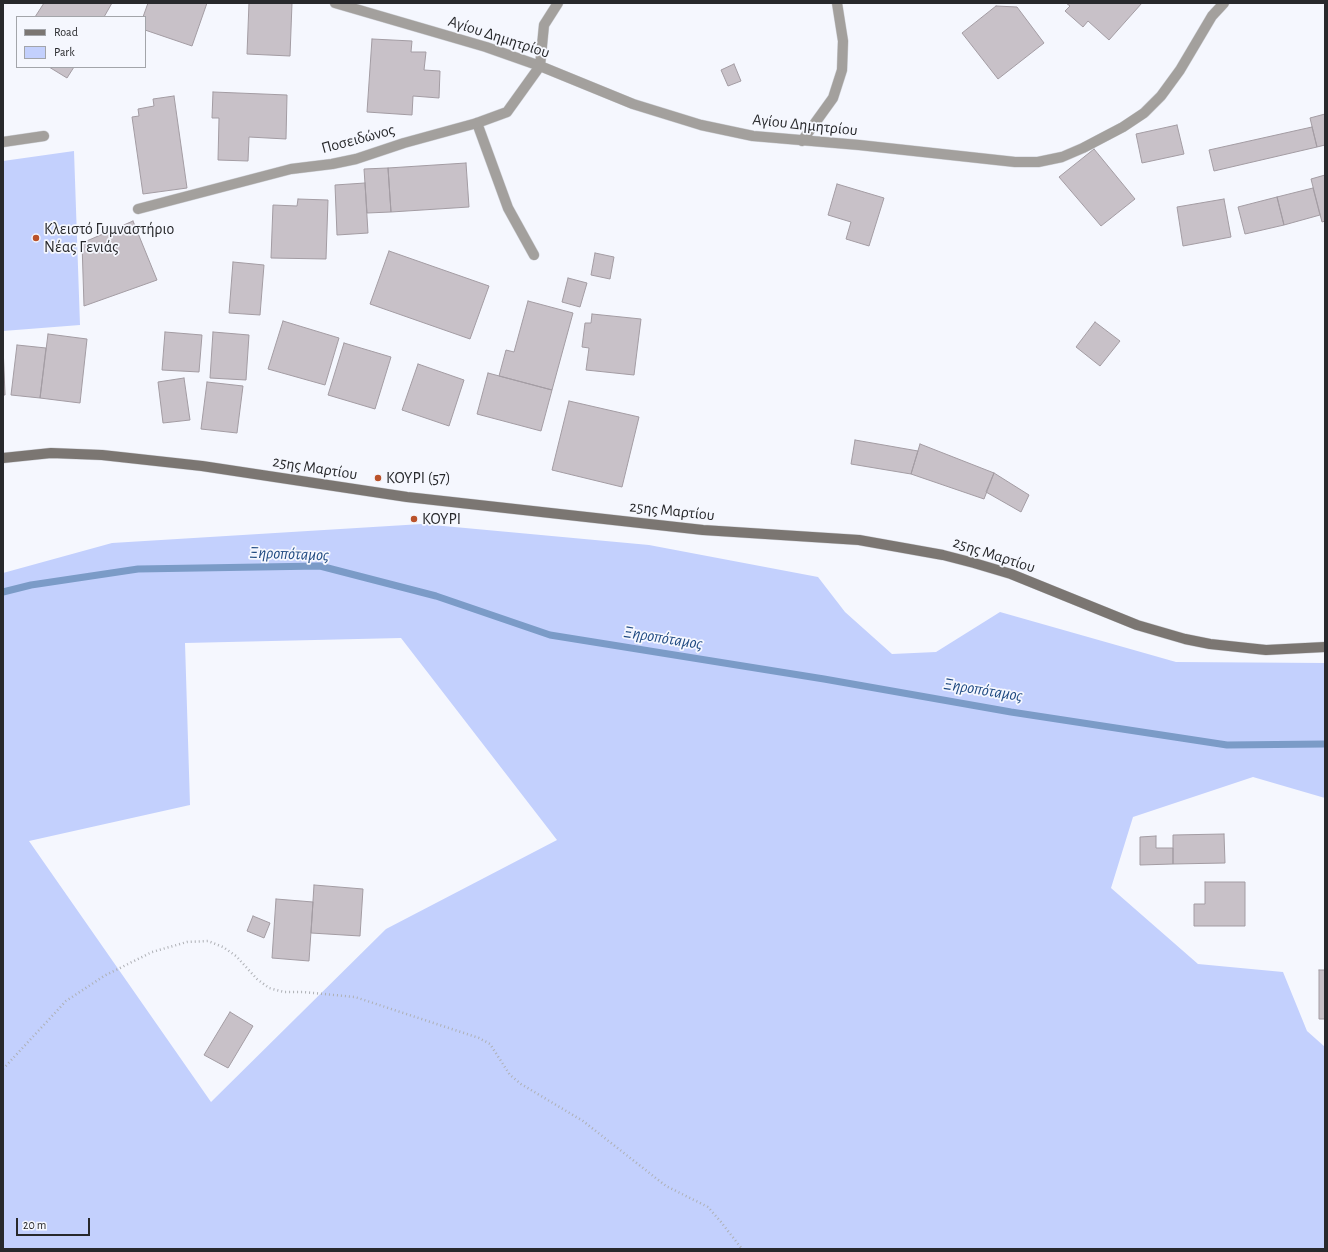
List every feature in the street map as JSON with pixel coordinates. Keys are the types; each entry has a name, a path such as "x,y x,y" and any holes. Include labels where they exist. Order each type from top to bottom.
{"main road":[{"name":"25ης Μαρτίου","path":"3,458 51,453 102,455 202,466 423,499 703,530 859,540 943,555 1011,574 1137,625 1185,639 1210,644 1266,650 1325,647"}],"street":[{"name":"Αγίου Δημητρίου","path":"335,3 468,42 540,66 633,104 701,125 753,136 860,145 1015,162 1038,162 1062,157 1123,127 1144,113 1162,96 1180,70 1212,16 1224,3"},
{"path":"540,66 544,25 558,3"},
{"path":"802,141 833,98 842,70 843,41 837,3"},
{"name":"Ποσειδώνος","path":"138,209 291,169 332,164 350,160 404,143 477,123 507,112 540,66"},
{"path":"477,123 508,208 534,255"},
{"path":"3,142 44,136"}],"path":[{"path":"3,1069 66,1001 104,976 152,952 187,942 208,941 224,947 236,956 256,979 269,988 284,992 302,992 355,997 479,1038 490,1044 510,1075 582,1121 666,1186 708,1208 742,1249"}],"green space":[{"name":"Κλειστό Γυμναστήριο Νέας Γενιάς","path":"74,151 80,325 3,331 3,161"},
{"path":"422,524 649,545 818,577 845,612 892,654 936,652 1000,612 1176,662 1325,663 1325,798 1253,777 1133,817 1111,888 1198,964 1283,972 1307,1031 1325,1047 1325,1249 3,1249 3,573 112,543","holes":["401,638 557,840 386,929 211,1102 29,841 190,805 185,643"]}],"building":[{"path":"44,3 112,3 105,16 36,16"},
{"path":"148,3 207,3 192,46 146,30 146,16 143,16"},
{"path":"249,3 292,3 290,56 247,54"},
{"path":"1066,3 1142,3 1109,40 1088,21 1083,27 1065,11 1070,6"},
{"path":"996,6 1017,7 1044,43 998,79 962,33"},
{"path":"372,39 412,41 411,52 426,52 424,70 440,71 439,98 413,96 412,115 367,112"},
{"path":"734,64 741,81 728,86 721,70"},
{"path":"51,68 73,68 67,78"},
{"path":"213,92 287,95 286,139 249,137 248,161 218,160 219,118 212,118"},
{"path":"174,96 187,188 143,194 132,117 139,116 138,109 154,106 153,99"},
{"path":"1325,114 1325,145 1317,147 1310,118"},
{"path":"1177,125 1184,154 1142,163 1136,134"},
{"path":"1312,127 1317,147 1214,171 1209,150"},
{"path":"1094,149 1135,199 1101,226 1059,177"},
{"path":"466,163 469,207 391,212 388,168"},
{"path":"388,168 391,212 367,213 364,169"},
{"path":"1325,175 1325,221 1322,222 1311,179"},
{"path":"365,183 368,233 337,235 335,185"},
{"path":"837,184 884,198 869,246 846,239 851,222 828,215"},
{"path":"1313,188 1320,215 1284,225 1277,197"},
{"path":"1277,197 1284,225 1245,234 1238,207"},
{"path":"298,199 328,200 326,259 271,258 273,205 297,206"},
{"path":"1224,199 1231,237 1183,246 1177,207"},
{"path":"133,221 157,280 84,306 82,243"},
{"path":"389,251 489,286 470,339 370,304"},
{"path":"595,253 614,257 610,279 591,275"},
{"path":"233,262 264,265 260,315 229,313"},
{"path":"568,278 587,283 580,307 562,302"},
{"path":"528,301 573,313 552,390 499,376 506,350 514,352"},
{"path":"592,314 641,319 634,375 586,370 589,348 582,347 585,323 591,323"},
{"path":"283,321 339,338 325,385 268,369"},
{"path":"1095,322 1120,341 1100,366 1076,347"},
{"path":"165,332 202,335 199,372 162,370"},
{"path":"213,332 249,335 246,380 210,378"},
{"path":"48,334 87,339 80,403 40,398"},
{"path":"344,343 391,357 375,409 328,395"},
{"path":"3,345 5,395 3,395"},
{"path":"17,345 46,348 40,398 11,395"},
{"path":"418,364 464,380 449,426 402,410"},
{"path":"488,373 552,390 541,431 477,414"},
{"path":"184,378 190,420 163,423 158,382"},
{"path":"207,382 243,386 237,433 201,429"},
{"path":"569,401 639,417 622,487 552,470"},
{"path":"855,440 918,451 911,474 851,464"},
{"path":"920,444 994,473 984,499 911,474"},
{"path":"994,473 1029,495 1021,512 986,492"},
{"path":"1224,834 1225,863 1173,864 1173,835"},
{"path":"1156,836 1156,848 1173,848 1173,864 1140,865 1140,837"},
{"path":"1205,882 1245,882 1245,926 1194,926 1194,904 1205,904"},
{"path":"314,885 363,889 360,936 311,933"},
{"path":"276,899 313,902 309,961 272,958"},
{"path":"253,916 270,923 264,938 247,931"},
{"path":"1319,970 1325,970 1325,1019 1319,1019"},
{"path":"230,1012 253,1026 228,1068 204,1055"}],"waterway":[{"name":"Ξηροπόταμος","path":"3,592 31,585 138,569 320,566 436,596 550,635 824,679 1011,712 1227,745 1325,744"}],"place":[{"name":"Κλειστό Γυμναστήριο Νέας Γενιάς","path":"36,238"},
{"name":"ΚΟΥΡΙ (57)","path":"378,478"},
{"name":"ΚΟΥΡΙ","path":"414,519"}]}
